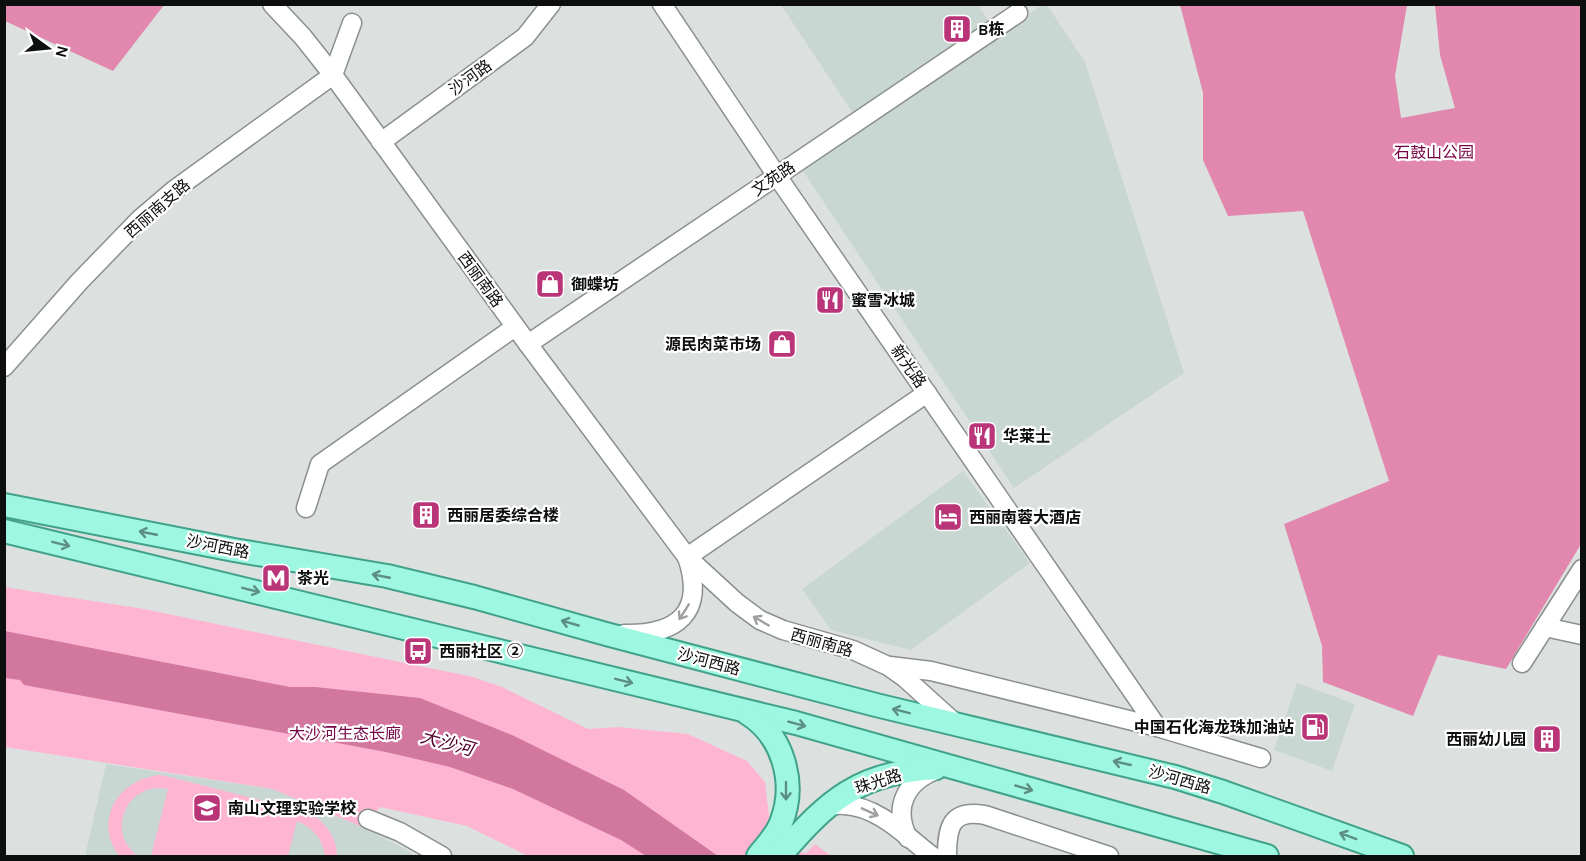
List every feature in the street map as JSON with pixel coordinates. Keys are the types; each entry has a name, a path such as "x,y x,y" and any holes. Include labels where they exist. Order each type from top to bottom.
{"main road":[{"name":"沙河西路","path":"8,504 234,550 387,576 474,597 606,634 957,725 1175,777 1402,856"},
{"name":"沙河西路","path":"4,531 796,723 1231,852 1267,856"},
{"name":"珠光路","path":"740,710 759,721 772,735 781,752 787,792 779,848"},
{"name":"珠光路","path":"758,856 779,848 844,793 872,780 896,773 942,768"}],"street":[{"name":"西丽南路","path":"272,4 333,75 515,327 687,557 737,603 760,620 783,630 853,650 888,666 905,678 957,725"},
{"name":"沙河路","path":"381,142 525,37 551,4"},
{"name":"新光路","path":"662,4 777,176 1157,727"},
{"name":"文苑路","path":"528,344 1018,13"},
{"path":"333,75 352,23"},
{"name":"西丽南支路","path":"4,367 79,282 140,219 174,190 333,75"},
{"path":"306,508 320,464 515,327"},
{"path":"687,557 927,393"},
{"name":"西丽南路","path":"606,634 657,632 678,622 687,612 694,587 687,557"},
{"path":"1522,663 1581,569"},
{"path":"1545,627 1581,635"},
{"path":"888,666 931,671 1157,727 1261,758"},
{"path":"908,838 901,819 904,799 916,781 925,774 942,768"},
{"name":"珠光路","path":"942,768 967,772"},
{"path":"826,807 844,805 871,812 932,856"},
{"path":"947,856 947,840 954,820 961,815 972,813 985,815 1109,856"},
{"path":"368,819 400,832 442,856"}],"shaded area":[{"path":"781,5 978,5 990,23 854,115"},
{"path":"1042,5 1047,5 1085,62 1184,373 1014,488 801,168"},
{"name":"西丽南蓉大酒店","path":"963,471 1030,563 911,650 831,630 802,589"},
{"name":"中国石化海龙珠加油站","path":"1297,683 1355,704 1332,771 1274,750"},
{"name":"南山文理实验学校","path":"106,764 273,789 362,827 414,856 85,856"}],"green space":[{"path":"5,4 164,5 113,71 5,21"},
{"name":"石鼓山公园","path":"1180,5 1407,5 1395,76 1401,118 1455,108 1440,55 1435,5 1581,5 1581,544 1506,669 1438,655 1413,716 1323,682 1322,646 1284,524 1389,481 1303,211 1228,216 1203,160 1203,93"},
{"name":"大沙河生态长廊","path":"4,587 144,609 473,677 502,687 588,729 618,727 688,734 747,761 765,782 771,833 805,854 815,844 831,856 528,856 467,826 380,807 362,827 273,789 5,747"},
{"path":"159,775 311,813 330,832 337,856 325,856 322,844 316,835 297,821 288,856 151,856 168,789 154,788 142,792 132,800 125,810 122,822 123,834 128,846 138,856 119,856 109,829 109,816 114,804 121,793 132,785 144,778"}],"water":[{"name":"大沙河","path":"5,631 290,687 315,687 420,698 512,735 624,790 718,856 646,856 621,840 513,789 450,767 386,752 24,685 20,680 5,678"}],"place":[{"name":"B栋","path":"957,29"},
{"name":"御蝶坊","path":"550,284"},
{"name":"蜜雪冰城","path":"830,300"},
{"name":"源民肉菜市场","path":"782,344"},
{"name":"华莱士","path":"982,436"},
{"name":"西丽居委综合楼","path":"426,515"},
{"name":"西丽南蓉大酒店","path":"948,517"},
{"name":"茶光","path":"276,578"},
{"name":"西丽社区 ②","path":"418,651"},
{"name":"中国石化海龙珠加油站","path":"1315,727"},
{"name":"西丽幼儿园","path":"1547,739"},
{"name":"南山文理实验学校","path":"207,808"}]}
